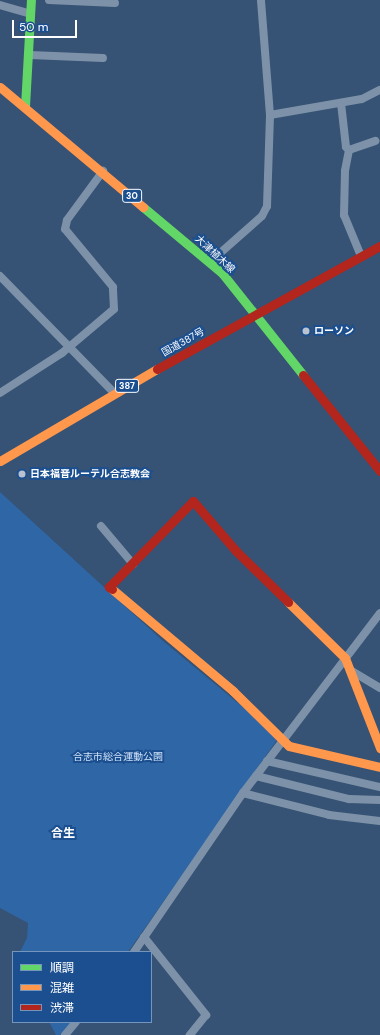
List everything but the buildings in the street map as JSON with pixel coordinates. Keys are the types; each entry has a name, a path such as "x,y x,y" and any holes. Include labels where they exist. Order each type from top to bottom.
{"main road":[{"path":"25,106 30,55 31,0"},
{"name":"大津植木線","path":"0,87 25,106 210,262 256,314 380,471"},
{"name":"国道387号","path":"0,461 114,393 380,246"},
{"path":"380,748 345,658 236,551 193,501 109,587 233,691 289,746 380,767"}],"street":[{"path":"49,0 115,4"},
{"path":"210,262 266,211 270,115 261,0"},
{"path":"0,5 31,14"},
{"path":"30,55 104,58"},
{"path":"270,115 362,99 380,90"},
{"path":"340,102 346,147 349,150 345,171 344,215 361,256"},
{"path":"349,150 375,141"},
{"path":"0,393 69,347 110,313 116,303 113,287 65,229 66,220 103,171"},
{"path":"0,276 114,393"},
{"path":"104,525 135,562"},
{"path":"135,951 243,793 380,613"},
{"path":"350,670 380,688"},
{"path":"267,761 380,787"},
{"path":"256,776 349,799 380,800"},
{"path":"243,793 329,815 380,820"},
{"path":"144,937 206,1015 190,1035"},
{"path":"65,1035 75,1023"}],"green space":[{"name":"合志市総合運動公園","path":"0,492 163,641 279,737 129,951 20,951 27,938 28,923 0,908"},
{"path":"50,1023 71,1023 60,1035 56,1035"}],"traffic: fast":[{"path":"25,106 31,0"},
{"path":"143,207 222,273 303,375"}],"traffic: slow":[{"path":"0,87 143,207"},
{"path":"0,461 157,369"},
{"path":"112,589 233,691 289,746 380,767"},
{"path":"288,602 345,658 380,748"}],"traffic: jam":[{"path":"157,369 380,246"},
{"path":"303,375 380,471"},
{"path":"112,589 109,587 193,501 236,551 288,602"}],"place":[{"name":"ローソン","path":"306,331"},
{"name":"日本福音ルーテル合志教会","path":"22,474"}],"district":[{"name":"合生","path":"63,834"}]}
